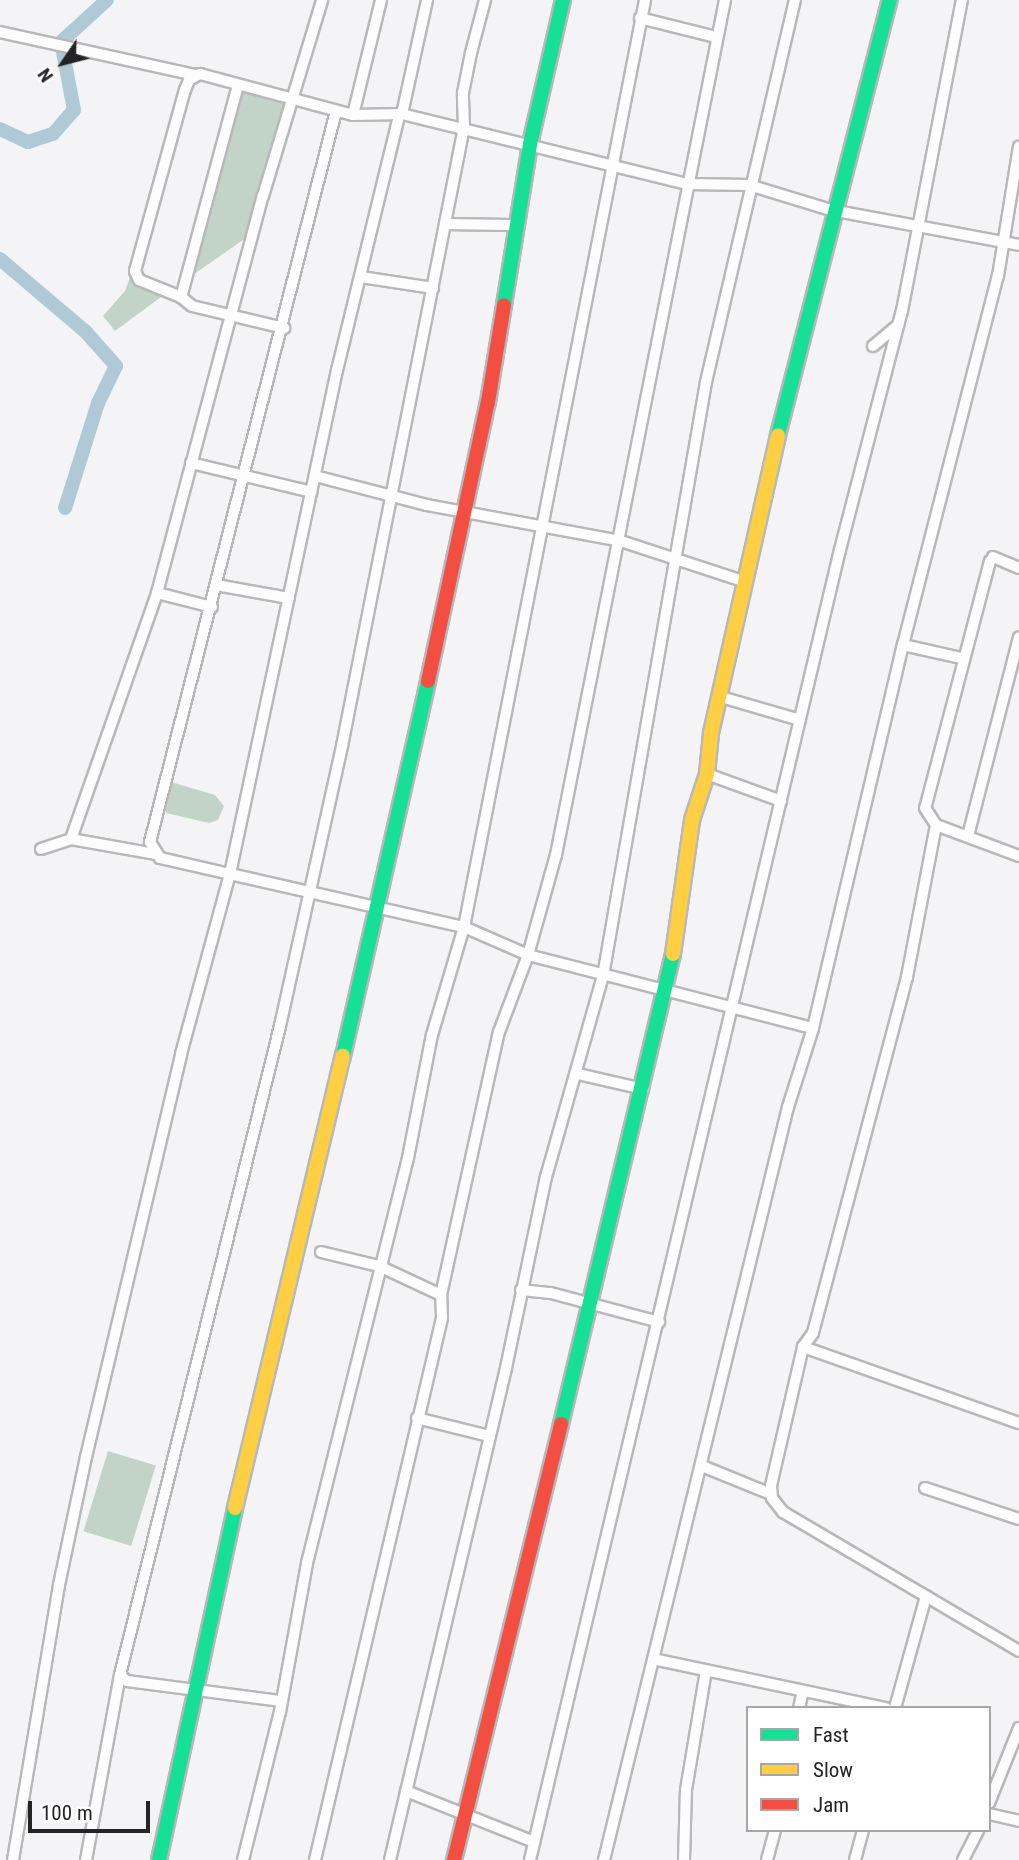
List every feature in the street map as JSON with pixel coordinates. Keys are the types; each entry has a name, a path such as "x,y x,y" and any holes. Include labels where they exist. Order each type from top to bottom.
{"street":[{"path":"71,839 157,593 230,315 322,0"},
{"path":"13,1860 59,1585 86,1457 181,1054 230,874 315,476 427,0"},
{"path":"86,1860 120,1675 280,1026 392,497 464,127 463,93 485,0"},
{"path":"159,1860 212,1602 380,905 464,512 510,281 530,144 563,0"},
{"path":"243,1860 282,1701 307,1563 408,1158 432,1035 464,927 645,0"},
{"path":"315,1860 442,1318 441,1295 499,1032 528,955 558,841 621,541 725,0"},
{"path":"390,1860 489,1436 546,1177 578,1074 603,976 706,382 749,185 795,0"},
{"path":"454,1860 593,1305 667,992 692,820 707,775 746,582 831,210 890,0"},
{"path":"530,1860 735,1007 780,801 898,325 962,0"},
{"path":"353,115 378,1"},
{"path":"640,18 716,37"},
{"path":"0,32 61,42 353,115 401,115 464,127 688,184 749,185 831,210 1019,245"},
{"path":"195,75 186,90 135,271 139,280 181,297 192,306 284,328"},
{"path":"181,297 238,85"},
{"path":"155,854 150,842 212,607 242,475 284,328 336,111"},
{"path":"604,1860 788,1107 813,1027 903,645 998,276 1001,240 1019,147"},
{"path":"445,224 510,225"},
{"path":"361,277 433,288"},
{"path":"873,346 898,325"},
{"path":"191,463 312,492"},
{"path":"315,476 392,497 621,541 746,582"},
{"path":"1019,568 991,559 961,658 925,808 936,825 1019,855"},
{"path":"216,585 289,598"},
{"path":"157,593 212,607"},
{"path":"968,836 1019,638"},
{"path":"903,645 961,658"},
{"path":"721,697 800,720"},
{"path":"707,775 780,801"},
{"path":"771,1494 803,1347 813,1333 882,1080 936,825"},
{"path":"41,849 71,839 155,854 230,874 380,905 464,927 528,955 813,1027"},
{"path":"578,1074 643,1089"},
{"path":"321,1252 379,1266 441,1295"},
{"path":"521,1290 551,1293 659,1322"},
{"path":"803,1347 1019,1423"},
{"path":"417,1418 489,1436"},
{"path":"702,1466 771,1494 783,1512 1019,1651"},
{"path":"925,1488 1019,1519"},
{"path":"896,1706 926,1596"},
{"path":"428,1640 438,1649"},
{"path":"653,1659 877,1706"},
{"path":"682,1860 686,1790 706,1671"},
{"path":"120,1675 127,1681 282,1701"},
{"path":"799,1706 803,1690"},
{"path":"991,1798 1019,1728"},
{"path":"406,1791 534,1842"},
{"path":"991,1814 1019,1821"},
{"path":"767,1860 774,1832"},
{"path":"855,1860 862,1832"},
{"path":"963,1860 977,1832"}],"green space":[{"path":"241,90 286,105 250,235 190,277"},
{"path":"133,269 140,281 165,294 115,331 103,316 125,291"},
{"path":"171,782 215,795 224,806 218,820 209,823 166,813 165,796"},
{"path":"108,1451 156,1466 131,1546 83,1531"}],"waterway":[{"path":"0,129 28,142 53,134 74,110 61,42 107,0"},
{"path":"0,259 85,331 116,366 98,403 65,508"}],"traffic: fast":[{"path":"504,305 530,144 563,0"},
{"path":"778,435 890,0"},
{"path":"343,1056 428,681"},
{"path":"561,1424 673,954"},
{"path":"159,1860 235,1508"}],"traffic: slow":[{"path":"673,954 692,820 707,774 711,733 778,435"},
{"path":"235,1508 343,1056"}],"traffic: jam":[{"path":"428,681 488,402 504,305"},
{"path":"454,1860 561,1424"}]}
